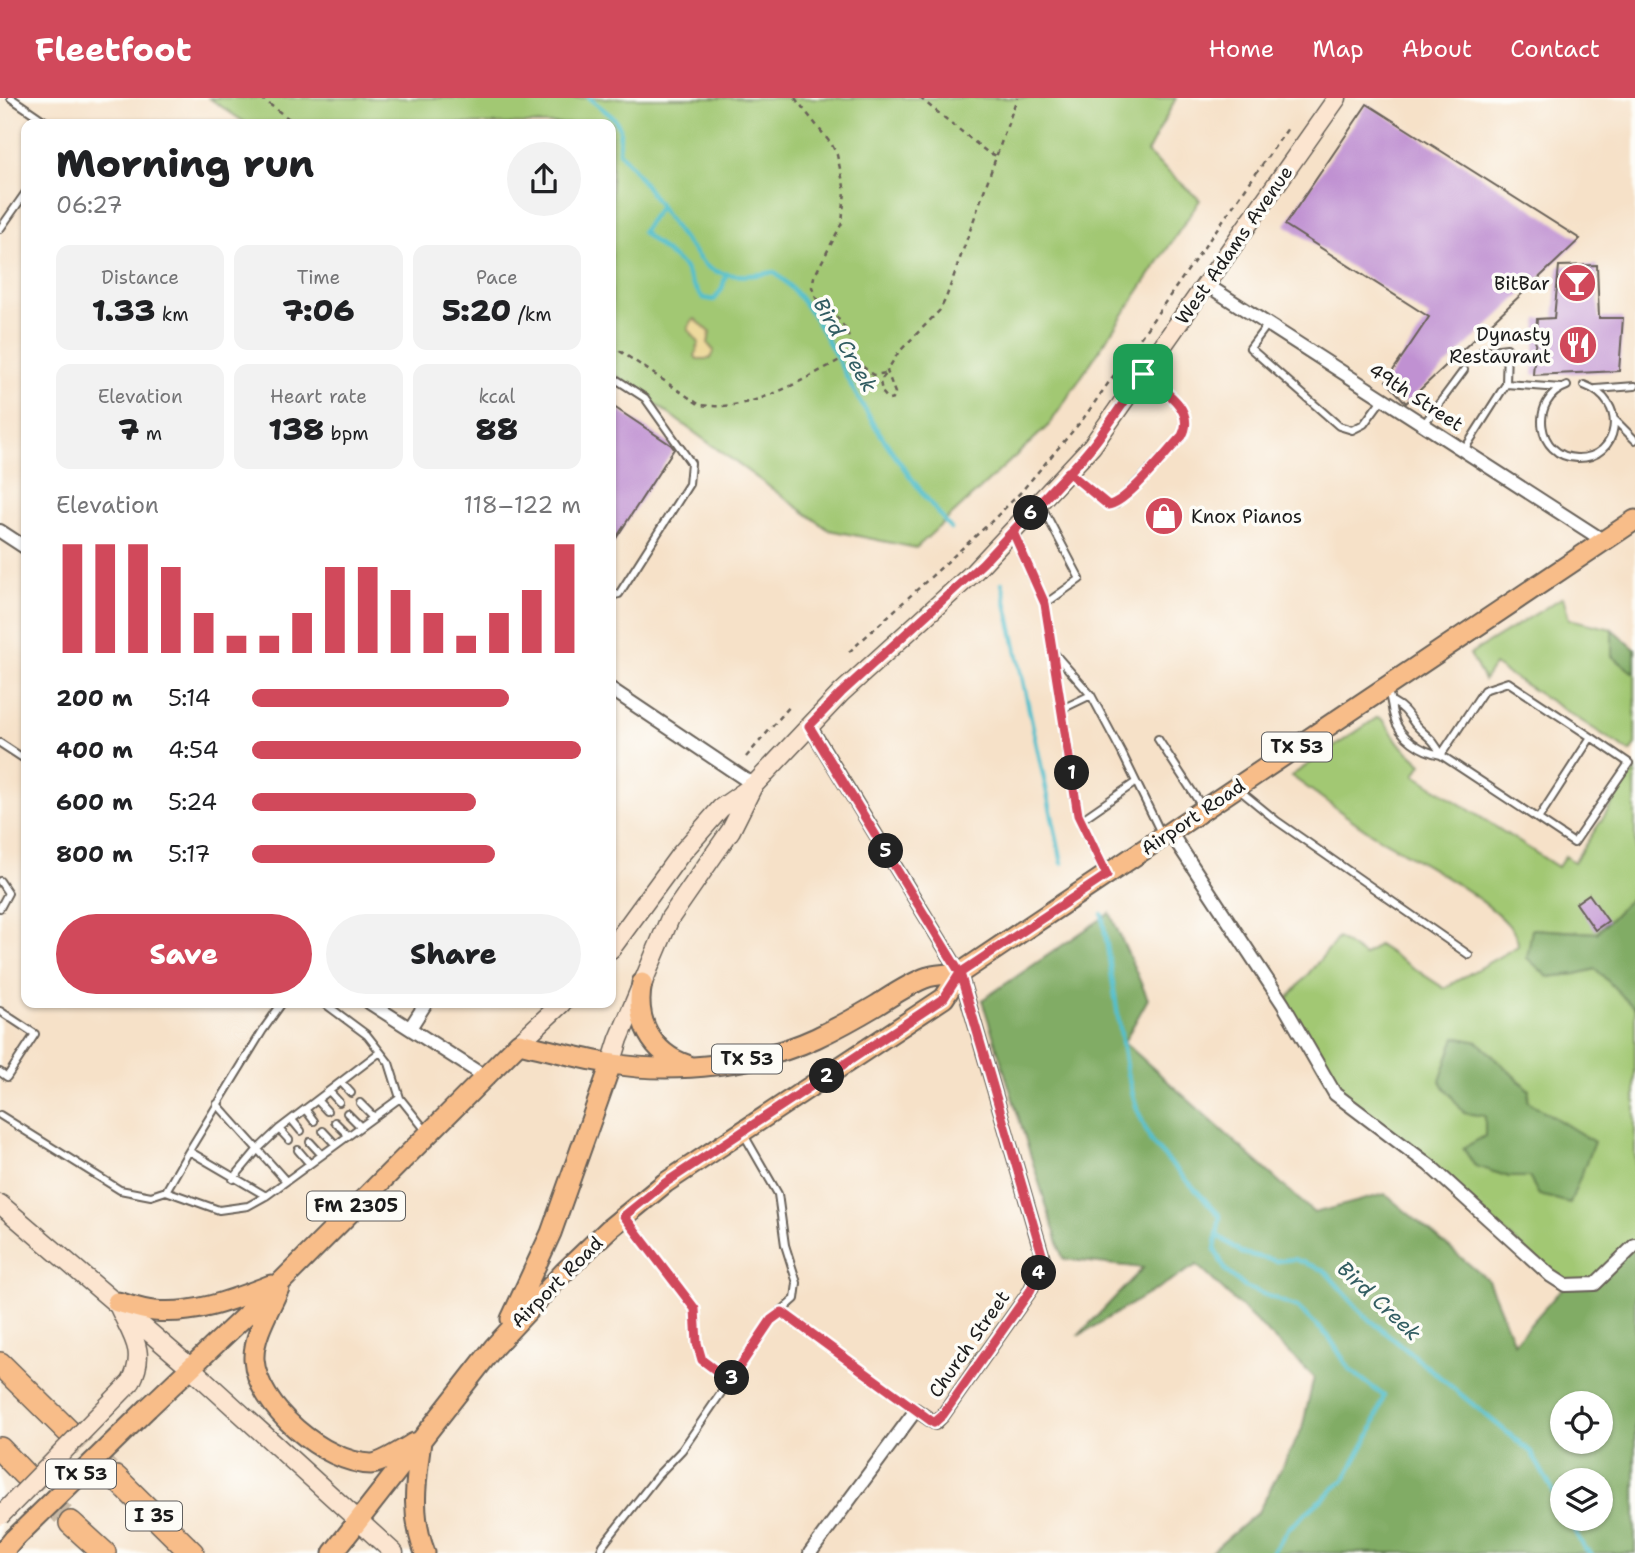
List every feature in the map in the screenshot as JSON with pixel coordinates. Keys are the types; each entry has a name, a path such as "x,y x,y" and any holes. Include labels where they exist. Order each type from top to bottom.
{"highway":[{"path":"0,1364 68,1431"},
{"path":"0,1448 24,1474"},
{"name":"I 35","path":"116,1478 192,1553"},
{"path":"71,1523 104,1553"}],"main road":[{"name":"West Adams Avenue","path":"618,929 721,808 754,785 809,726 1013,532 1093,446 1337,98"},
{"name":"Airport Road","path":"333,1553 494,1347 564,1272 624,1216 665,1183 944,998 960,973 1236,788 1389,695 1635,520"},
{"name":"West Adams Avenue","path":"611,1064 670,918 731,830 754,785"},
{"name":"Airport Road","path":"519,1043 611,1064 652,1068 749,1059 812,1040 930,977 960,973"},
{"path":"642,983 639,1006 650,1039 666,1055 695,1066"},
{"name":"FM 2305","path":"190,1367 282,1281 484,1076 557,1008"},
{"name":"Airport Road","path":"494,1347 525,1292 551,1233 611,1064"},
{"path":"0,1204 117,1302 394,1553"},
{"path":"117,1302 153,1311 187,1312 226,1302 282,1281"},
{"path":"282,1281 257,1340 254,1358 259,1382 285,1419 317,1445 347,1460 374,1465 421,1440"},
{"path":"0,1516 131,1382 138,1368 139,1353 117,1302"},
{"name":"TX 53","path":"8,1546 190,1367"},
{"path":"421,1440 415,1488 415,1518 425,1553"}],"street":[{"name":"49th Street","path":"1207,285 1604,541"},
{"path":"0,530 21,545"},
{"path":"616,692 754,785"},
{"path":"809,726 960,973"},
{"path":"1166,835 1283,1004 1335,1094 1429,1165 1551,1276 1565,1285 1595,1284 1635,1245"},
{"name":"Church Street","path":"810,1553 916,1410 934,1423 943,1415 1030,1291 1044,1261 960,973"},
{"path":"378,1008 484,1076"},
{"path":"410,1028 423,1008"}],"lane":[{"path":"11,98 42,119"},
{"path":"0,229 21,199"},
{"path":"1268,324 1250,348 1339,426 1352,430 1364,425 1383,398"},
{"path":"1464,450 1506,384 1507,348 1482,351"},
{"path":"1424,425 1464,370"},
{"path":"1068,472 1108,505 1116,504 1182,436 1187,428 1187,420 1182,408 1143,374"},
{"path":"616,379 645,398 691,463 689,484 616,595"},
{"path":"1506,384 1564,387 1544,405 1542,429 1554,450 1564,456 1577,458 1599,451 1608,442 1613,431 1612,407 1596,389"},
{"path":"1584,385 1596,389 1635,386"},
{"path":"1614,419 1635,440"},
{"path":"1040,503 1080,579 1045,604"},
{"path":"1013,532 1045,604 1081,820 1107,875"},
{"path":"1054,653 1091,695 1166,835"},
{"path":"1389,695 1394,717 1405,736 1427,753 1441,755 1574,843 1629,763 1508,682 1484,690 1441,755"},
{"path":"1062,709 1091,695"},
{"path":"1389,695 1405,709 1416,725 1435,741 1441,755"},
{"path":"1538,819 1591,737"},
{"path":"1158,739 1204,810"},
{"path":"0,743 21,757"},
{"path":"1081,820 1136,782"},
{"path":"1236,788 1277,821 1469,955"},
{"path":"0,881 8,893 0,908"},
{"path":"166,1191 217,1104 279,1008"},
{"path":"331,1008 367,1035 388,1063 400,1098 428,1133"},
{"path":"0,1011 35,1034 7,1077 0,1072"},
{"path":"233,1179 279,1129 380,1052"},
{"path":"341,1082 351,1093"},
{"path":"329,1091 338,1102"},
{"path":"0,1115 120,1190 151,1196 166,1191 219,1210 248,1206 266,1196 400,1098"},
{"path":"317,1100 327,1111"},
{"path":"360,1103 373,1116"},
{"path":"217,1104 286,1181"},
{"path":"305,1110 314,1121"},
{"path":"347,1113 360,1126"},
{"path":"292,1120 301,1131"},
{"path":"335,1122 348,1135"},
{"path":"279,1129 289,1140"},
{"path":"323,1131 335,1144"},
{"path":"600,1553 603,1545 646,1490 682,1450 771,1320 795,1299 797,1283 785,1245 778,1194 742,1132"},
{"path":"310,1142 321,1154"},
{"path":"298,1150 309,1163"},
{"path":"189,1151 266,1196"},
{"path":"624,1216 695,1309 697,1343 702,1360 730,1381"},
{"path":"782,1312 916,1410"}],"path":[{"path":"261,98 289,119"},
{"path":"794,98 832,145 845,191 842,223 818,268 812,287 816,298 834,313 847,331 849,355 855,362 873,376 887,373 880,381 880,386 889,400 895,393 887,371 898,353 940,310 1017,98"},
{"path":"920,98 987,152 997,156"},
{"path":"849,652 993,520 1083,419 1289,128"},
{"path":"616,348 700,405 711,406 746,403 800,381 849,355"},
{"path":"746,757 791,705"}],"green space":[{"path":"209,98 1176,98 1147,153 1200,200 1049,425 916,548 829,530 616,376 616,119 240,119"},
{"path":"1563,597 1569,619 1612,629 1612,656 1635,674 1635,745 1630,752 1494,665 1484,680 1470,654"},
{"path":"1612,629 1635,649 1635,674 1612,656"},
{"path":"1378,717 1384,721 1399,743 1422,764 1415,775 1558,867 1565,856 1574,862 1635,769 1635,894 1597,933 1533,929 1548,977 1596,969 1635,933 1635,1245 1595,1284 1565,1285 1429,1165 1335,1094 1283,1004 1338,938 1364,956 1378,945 1444,988 1518,946 1514,932 1481,901 1458,884 1374,835 1291,776"},
{"path":"1635,894 1635,1009 1596,969 1548,977 1527,958 1532,929 1597,933"},
{"path":"1110,913 1148,999 1124,1042 1314,1213 1385,1194 1488,1280 1514,1343 1565,1285 1595,1284 1635,1245 1635,1553 1210,1553 1258,1512 1302,1429 1314,1377 1197,1265 1078,1336 1143,1268 1063,1259 982,1000"},
{"path":"1455,1037 1478,1042 1529,1090 1528,1101 1594,1142 1570,1203 1539,1195 1529,1177 1509,1177 1475,1166 1463,1148 1485,1136 1485,1116 1464,1113 1440,1081"}],"sand":[{"path":"695,319 710,332 708,344 714,351 710,359 697,359 695,356 699,343 688,329"}],"building":[{"path":"1367,104 1580,239 1406,403 1386,381 1429,317 1285,225"},
{"name":"Dynasty Restaurant","path":"1597,265 1599,318 1623,318 1619,371 1533,375 1537,319 1554,318 1559,266"},
{"path":"616,408 674,449 616,538"},
{"path":"1589,894 1608,921 1595,930 1576,903"}],"waterway":[{"name":"Bird Creek","path":"589,98 615,119"},
{"name":"Bird Creek","path":"616,121 620,128 619,152 704,264 724,274 774,272 790,286 826,337 855,393 885,442 951,529"},
{"path":"659,208 642,232 684,267 703,298 714,300 722,289 726,274"},
{"name":"Bird Creek","path":"1002,583 1062,863"},
{"name":"Bird Creek","path":"1102,914 1127,1073 1136,1106 1151,1142 1220,1216 1217,1235 1242,1253 1277,1261 1294,1259 1324,1270 1363,1314 1531,1452 1550,1486"},
{"path":"1217,1235 1215,1250 1226,1271 1245,1287 1297,1307 1329,1337 1350,1370 1384,1396 1371,1432 1345,1479 1290,1527 1272,1553"},
{"name":"Bird Creek","path":"1575,1531 1584,1548 1591,1553"}],"tunnel":[{"path":"68,1431 116,1478"},
{"path":"24,1474 71,1523"}],"place":[{"name":"BitBar","path":"1577,283"},
{"name":"Dynasty Restaurant","path":"1578,345"},
{"name":"Knox Pianos","path":"1164,516"}],"route":[{"path":"1143,374 1093,446 1068,472 1013,532 1045,604 1078,815 1107,875 960,973 944,998 665,1183 624,1216 695,1309 697,1343 702,1360 730,1381 771,1320 782,1312 934,1423 943,1415 1030,1291 1044,1261 960,973 809,726 841,693 1003,544 1068,472 1108,505 1116,504 1131,491 1187,428 1182,408 1143,374"}]}
